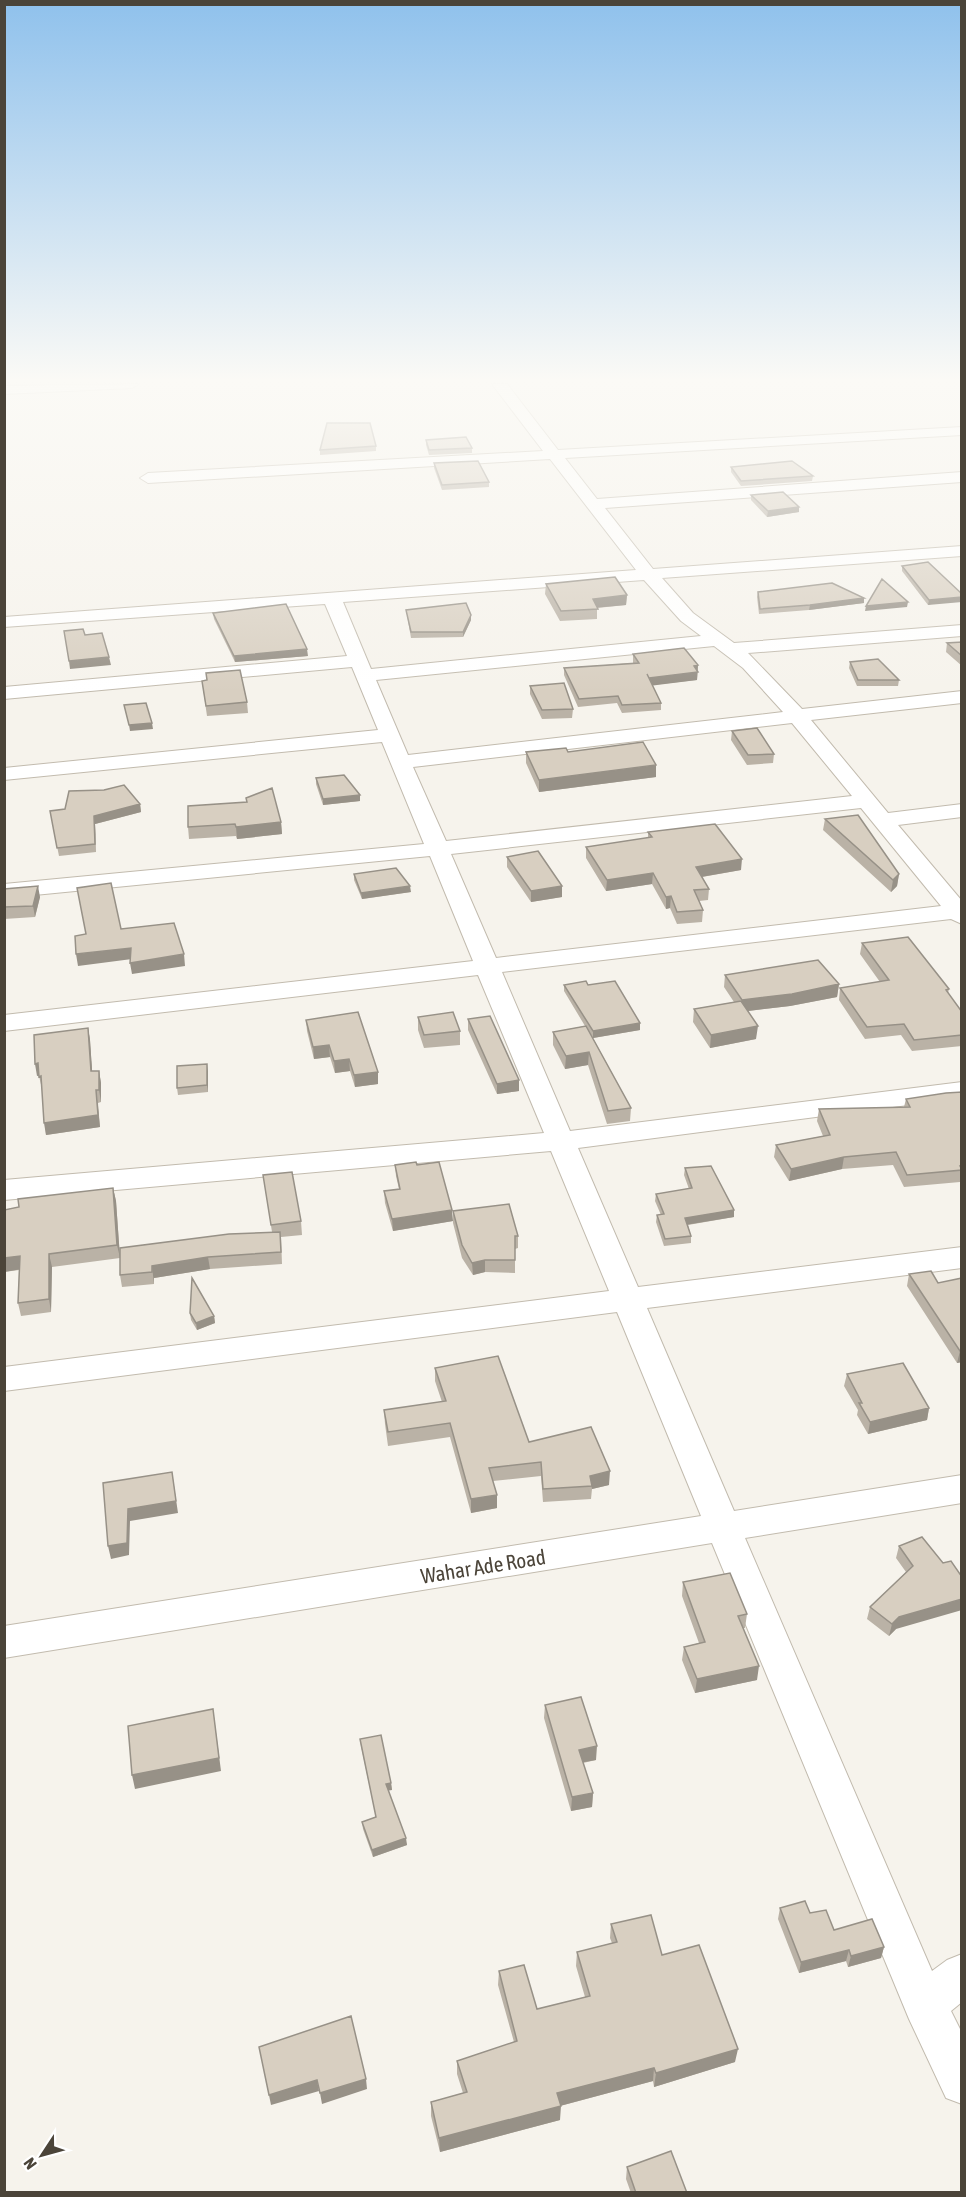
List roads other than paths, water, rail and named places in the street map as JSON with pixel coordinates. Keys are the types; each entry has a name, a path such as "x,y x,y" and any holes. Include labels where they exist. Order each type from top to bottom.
{"street":[{"path":"581,487 647,573 687,617 750,664 796,715 960,913"},
{"path":"594,504 832,487"},
{"path":"4,622 962,551"},
{"path":"332,598 924,2004 962,2082"},
{"path":"4,693 962,630"},
{"path":"400,762 962,697"},
{"path":"4,774 389,735"},
{"path":"4,891 437,849 867,801"},
{"path":"882,820 962,810"},
{"path":"4,1023 960,913"},
{"path":"4,1190 560,1141 962,1090"},
{"path":"4,1379 962,1257"},
{"name":"Wahar Ade Road","path":"4,1642 962,1489"},
{"path":"924,2004 962,1975"}]}
